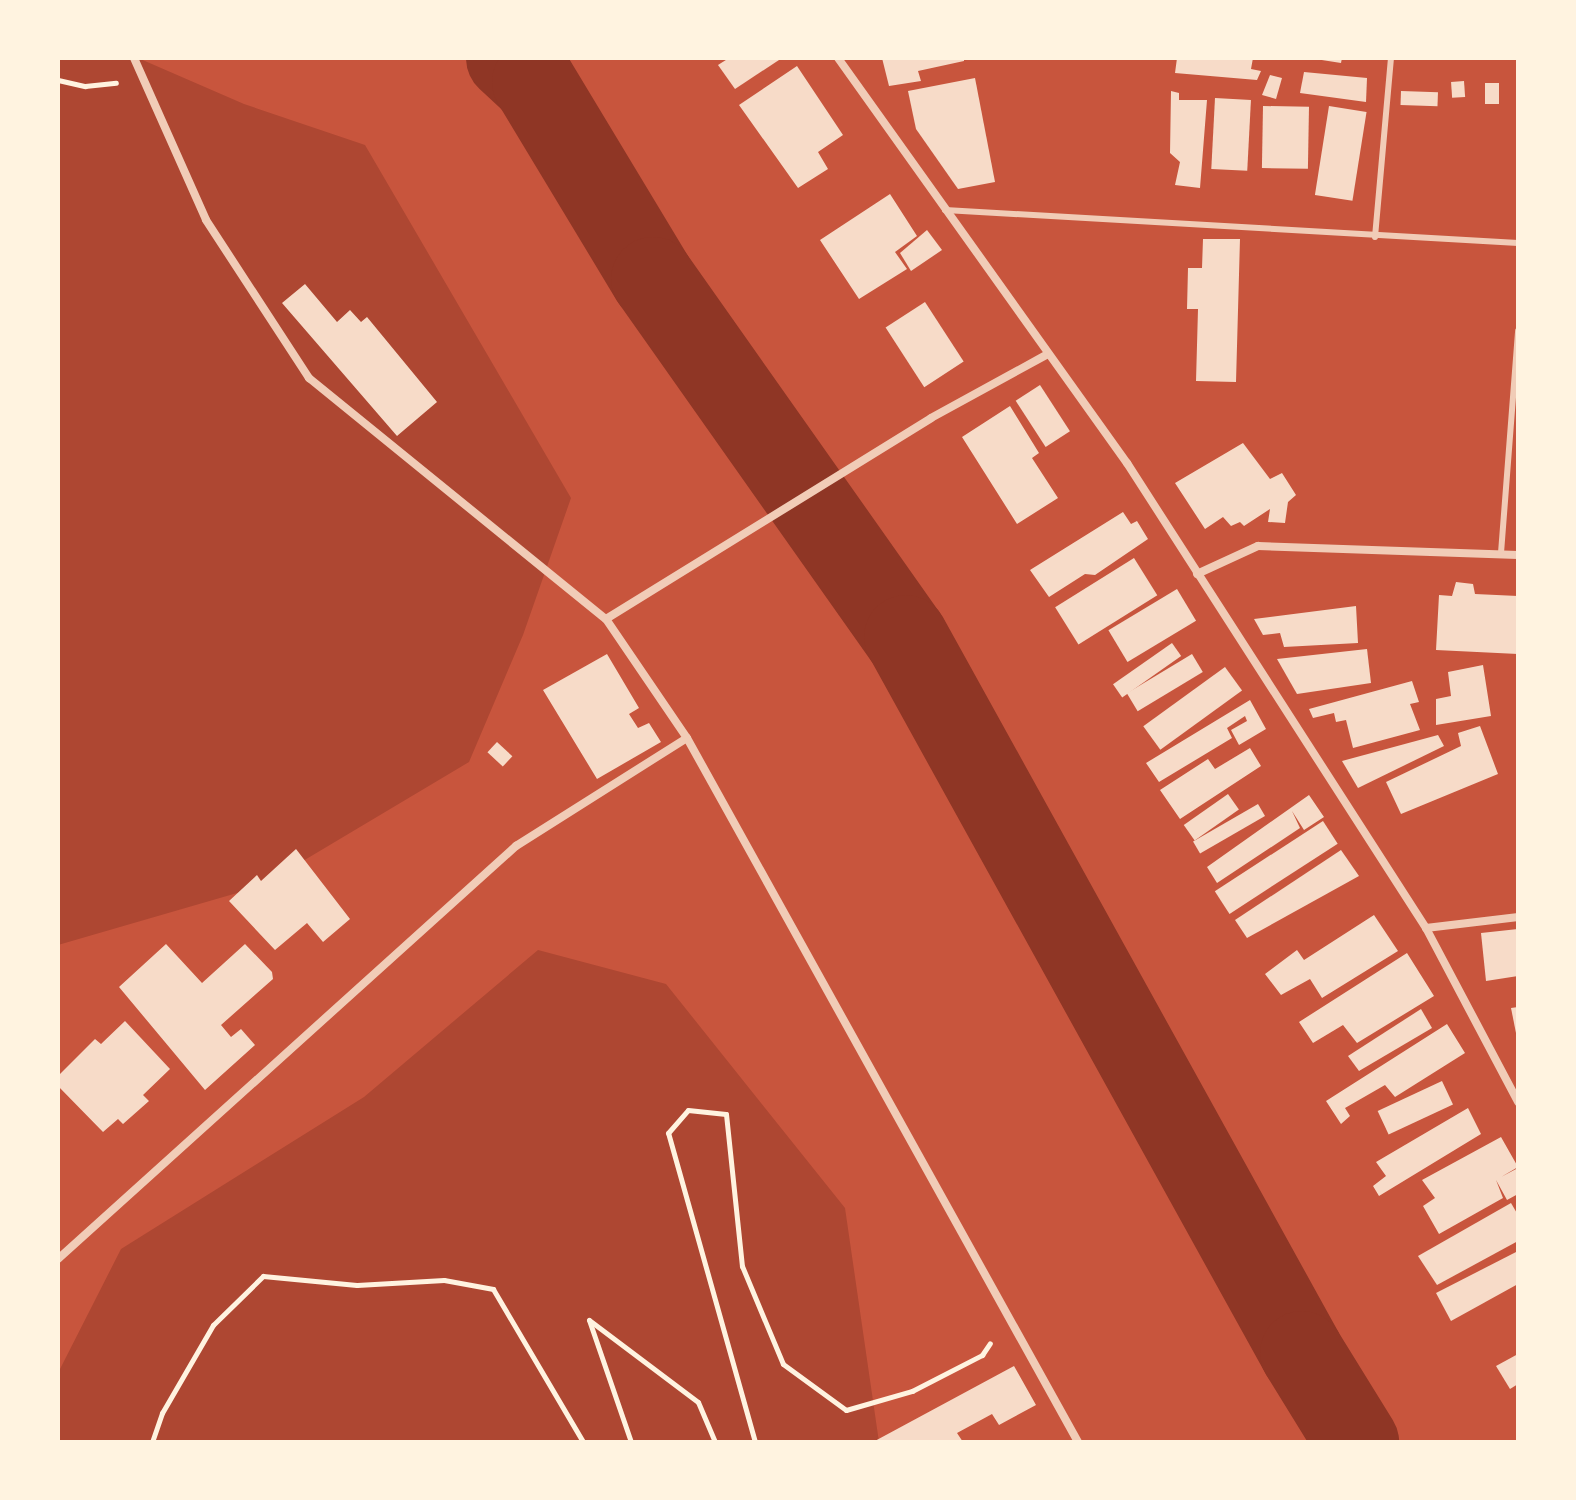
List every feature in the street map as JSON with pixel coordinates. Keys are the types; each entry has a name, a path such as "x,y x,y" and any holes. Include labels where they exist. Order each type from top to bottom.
{"street":[{"path":"134,58 206,220 309,378 606,619 687,738 1006,1320 1078,1442"},
{"path":"838,58 1127,463 1426,928 1518,1102"},
{"path":"606,619 931,418 1048,354"},
{"path":"1197,574 1258,546 1518,555"},
{"path":"58,1259 516,846 687,738"},
{"path":"1426,928 1518,917"}],"lane":[{"path":"1375,237 1391,58"},
{"path":"945,210 1518,243"},
{"path":"1501,553 1518,331"}],"path":[{"path":"58,80 85,86 146,80"},
{"path":"755,1442 668,1133 688,1110 726,1114 742,1266 783,1364 846,1410 912,1391 982,1355 1006,1320"},
{"path":"152,1442 162,1413 213,1325 263,1276 357,1285 444,1280 493,1289 583,1442"},
{"path":"631,1442 589,1320 698,1402 715,1442"}],"shaded area":[{"path":"58,58 138,58 244,104 365,145 571,498 523,635 469,762 261,886 58,945"},
{"path":"538,950 666,984 845,1208 879,1442 58,1442 58,1373 121,1249 364,1097"}],"building":[{"path":"729,58 782,58 735,89 718,65"},
{"path":"882,58 964,58 964,61 918,71 921,81 889,86"},
{"path":"1177,58 1253,58 1251,69 1261,71 1257,80 1175,73"},
{"path":"1309,58 1342,58 1341,63"},
{"path":"797,66 843,135 818,152 828,169 798,188 739,105"},
{"path":"1304,72 1367,78 1366,102 1300,93"},
{"path":"1270,75 1282,78 1276,99 1262,95"},
{"path":"975,78 995,182 958,189 916,129 908,91"},
{"path":"1464,81 1465,97 1452,98 1451,82"},
{"path":"1485,83 1499,83 1499,104 1485,104"},
{"path":"1171,91 1179,93 1179,100 1207,100 1200,188 1175,185 1180,162 1170,153"},
{"path":"1401,91 1438,92 1437,106 1401,105"},
{"path":"1215,98 1251,100 1247,171 1211,169"},
{"path":"1263,106 1309,107 1308,169 1262,168"},
{"path":"1329,106 1367,112 1352,201 1315,195"},
{"path":"890,194 917,236 895,252 907,269 859,299 820,240"},
{"path":"927,230 942,250 911,271 900,253"},
{"path":"1203,239 1240,239 1236,382 1196,381 1198,309 1187,309 1188,268 1202,268"},
{"path":"305,284 337,322 350,310 361,322 367,317 437,402 397,436 282,303"},
{"path":"925,302 964,362 924,387 886,328"},
{"path":"1040,385 1070,431 1046,447 1016,401"},
{"path":"1010,406 1039,453 1032,458 1058,498 1017,524 962,437"},
{"path":"1243,443 1270,479 1282,473 1296,495 1288,502 1285,523 1268,522 1270,509 1244,526 1240,522 1231,526 1223,517 1205,529 1175,483"},
{"path":"1123,512 1131,524 1137,521 1148,539 1095,575 1085,574 1049,597 1030,570"},
{"path":"1134,558 1157,595 1078,645 1055,607"},
{"path":"1456,582 1473,584 1475,594 1518,596 1518,654 1436,650 1439,595 1452,596"},
{"path":"1177,589 1196,621 1127,662 1108,630"},
{"path":"1356,606 1358,643 1284,647 1280,633 1263,635 1254,619"},
{"path":"1172,643 1181,656 1122,697 1113,684"},
{"path":"1367,649 1371,683 1297,694 1277,659"},
{"path":"607,654 639,708 629,714 638,728 649,723 661,742 597,779 543,690"},
{"path":"1192,654 1203,672 1138,711 1127,693"},
{"path":"1483,665 1491,716 1436,725 1436,699 1451,696 1448,672"},
{"path":"1225,667 1242,690 1160,750 1143,726"},
{"path":"1412,681 1419,702 1410,704 1420,730 1353,748 1346,720 1336,722 1334,713 1313,718 1309,709"},
{"path":"1250,700 1266,729 1239,745 1231,730 1247,721 1245,716 1227,728 1232,738 1159,782 1146,763"},
{"path":"1480,726 1498,774 1401,814 1386,782 1461,746 1458,733"},
{"path":"1438,735 1444,746 1358,788 1342,761"},
{"path":"497,742 512,756 503,767 487,752"},
{"path":"1250,748 1261,766 1180,819 1160,790 1208,759 1215,769"},
{"path":"1228,794 1239,810 1195,841 1184,825"},
{"path":"1309,795 1324,817 1304,830 1292,811 1300,828 1217,883 1207,867"},
{"path":"1258,804 1265,816 1200,854 1193,842"},
{"path":"1323,821 1338,844 1230,914 1215,891"},
{"path":"296,849 350,919 323,942 307,923 275,950 229,901 257,875 261,881"},
{"path":"1341,850 1359,876 1247,938 1235,920"},
{"path":"1374,915 1398,951 1322,998 1310,979 1281,995 1265,974 1297,950 1304,960"},
{"path":"1518,929 1518,976 1486,981 1481,933"},
{"path":"166,944 202,983 245,944 272,972 273,979 221,1025 231,1037 241,1029 255,1045 205,1090 119,987"},
{"path":"1407,953 1434,996 1357,1043 1343,1025 1313,1043 1299,1022"},
{"path":"1518,1007 1518,1038 1517,1038 1511,1008"},
{"path":"1421,1009 1432,1028 1359,1071 1348,1056"},
{"path":"125,1021 170,1069 143,1095 149,1101 123,1124 118,1119 103,1132 58,1086 58,1076 95,1039 101,1044"},
{"path":"1447,1024 1465,1053 1395,1097 1385,1085 1345,1108 1350,1116 1341,1124 1326,1101"},
{"path":"1442,1081 1453,1105 1389,1135 1378,1111"},
{"path":"1468,1108 1481,1134 1379,1196 1373,1186 1386,1176 1376,1162"},
{"path":"1501,1137 1518,1167 1501,1177 1518,1168 1518,1194 1507,1200 1496,1180 1503,1198 1439,1234 1423,1206 1435,1198 1422,1180"},
{"path":"1511,1203 1518,1215 1518,1241 1437,1285 1418,1256"},
{"path":"1518,1251 1518,1284 1451,1321 1436,1293"},
{"path":"1518,1354 1518,1384 1510,1389 1496,1366"},
{"path":"1014,1366 1036,1405 999,1425 992,1414 957,1433 963,1442 873,1442"}],"waterway":[{"path":"508,58 534,82 653,279 906,637 1302,1353 1357,1442"}]}
